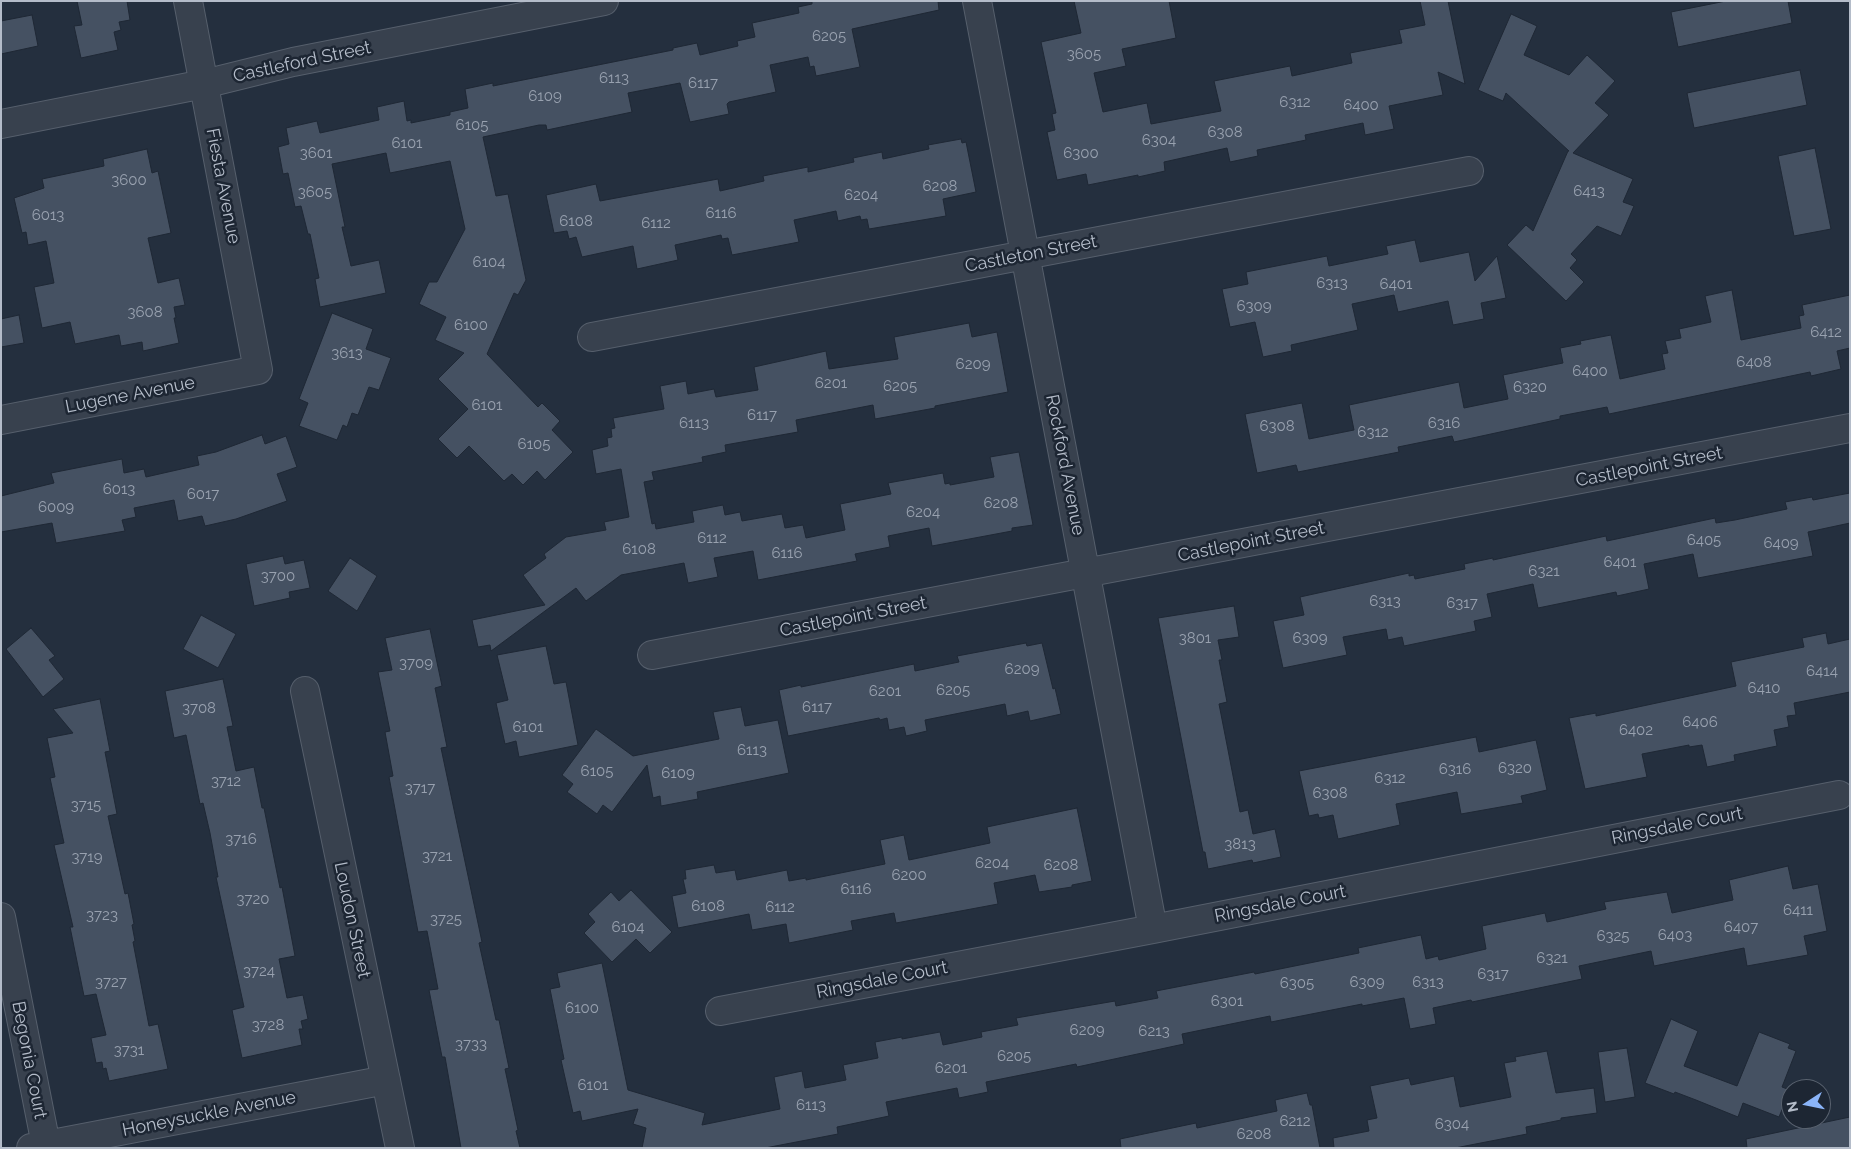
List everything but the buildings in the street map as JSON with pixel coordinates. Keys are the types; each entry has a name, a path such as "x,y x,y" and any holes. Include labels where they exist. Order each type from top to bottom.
{"street":[{"name":"Fiesta Avenue","path":"188,1 258,370"},
{"name":"Castleford Street","path":"1,124 204,84 521,9 604,1"},
{"name":"Rockford Avenue","path":"977,1 1153,929"},
{"name":"Castleton Street","path":"592,337 1469,171"},
{"name":"Lugene Avenue","path":"1,420 258,370"},
{"name":"Castlepoint Street","path":"652,656 1850,428"},
{"name":"Loudon Street","path":"305,691 400,1148"},
{"name":"Ringsdale Court","path":"720,1011 1153,929 1839,795"},
{"name":"Begonia Court","path":"1,917 38,1146"},
{"name":"Honeysuckle Avenue","path":"38,1146 386,1080"}]}
